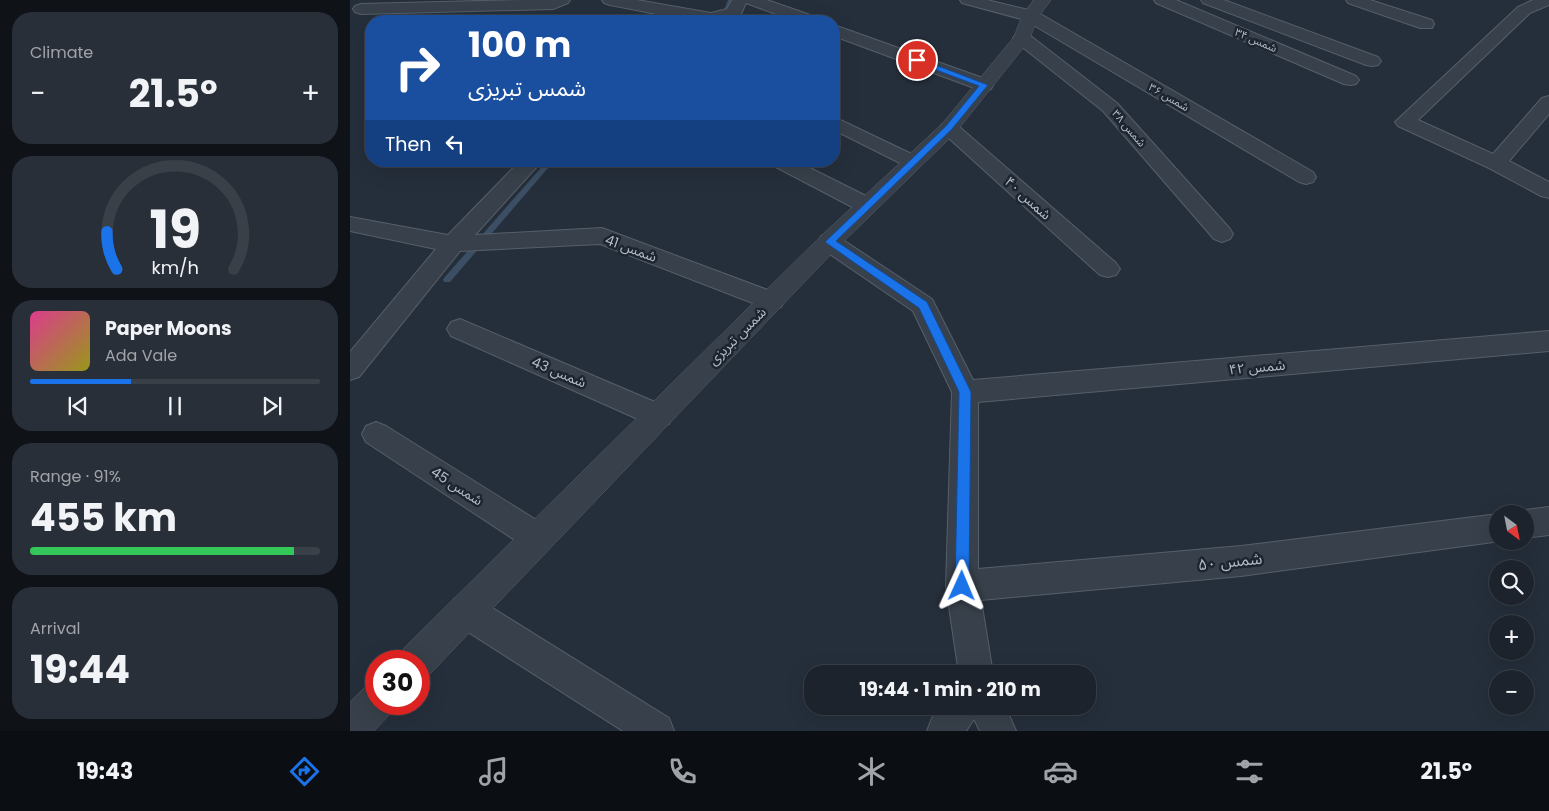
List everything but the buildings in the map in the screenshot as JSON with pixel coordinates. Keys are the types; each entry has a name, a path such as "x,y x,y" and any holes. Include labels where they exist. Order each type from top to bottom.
{"street":[{"path":"361,9 553,4 562,0"},
{"path":"610,0 685,15"},
{"path":"752,0 793,15"},
{"path":"968,0 1032,18"},
{"name":"شمس ۳۴","path":"1162,0 1350,80"},
{"path":"1209,0 1372,61"},
{"path":"1354,0 1426,24"},
{"path":"1547,0 1524,10 1405,122 1496,163 1549,191"},
{"path":"720,15 737,7"},
{"name":"شمس تبریزی","path":"428,650 772,300 866,206 949,128 984,85 1032,18"},
{"name":"شمس ۳۶","path":"1032,18 1306,178"},
{"name":"شمس ۳۸","path":"1032,18 1222,234"},
{"path":"840,32 984,85"},
{"path":"1496,163 1549,102"},
{"path":"840,126 913,162"},
{"name":"شمس ۴۰","path":"949,128 1108,269"},
{"path":"350,370 453,244 526,167"},
{"path":"791,167 866,206"},
{"name":"شمس 41","path":"350,224 453,244 602,236 772,300"},
{"path":"830,242 923,305 965,392 962,586 975,665"},
{"name":"شمس 43","path":"460,329 659,416"},
{"name":"شمس ۴۲","path":"965,392 1549,341"},
{"name":"شمس 45","path":"376,434 538,538"},
{"path":"1534,523 1549,521"},
{"name":"شمس ۵۰","path":"962,586 1241,561 1489,529"},
{"path":"466,611 656,731"},
{"path":"350,729 365,713"},
{"path":"945,731 956,715"},
{"path":"991,715 998,731"}],"waterway":[{"path":"723,15 731,0"},
{"path":"447,280 546,167"}],"route":[{"path":"917,60 984,85 949,128 830,242 923,305 965,392 962,586"}]}
